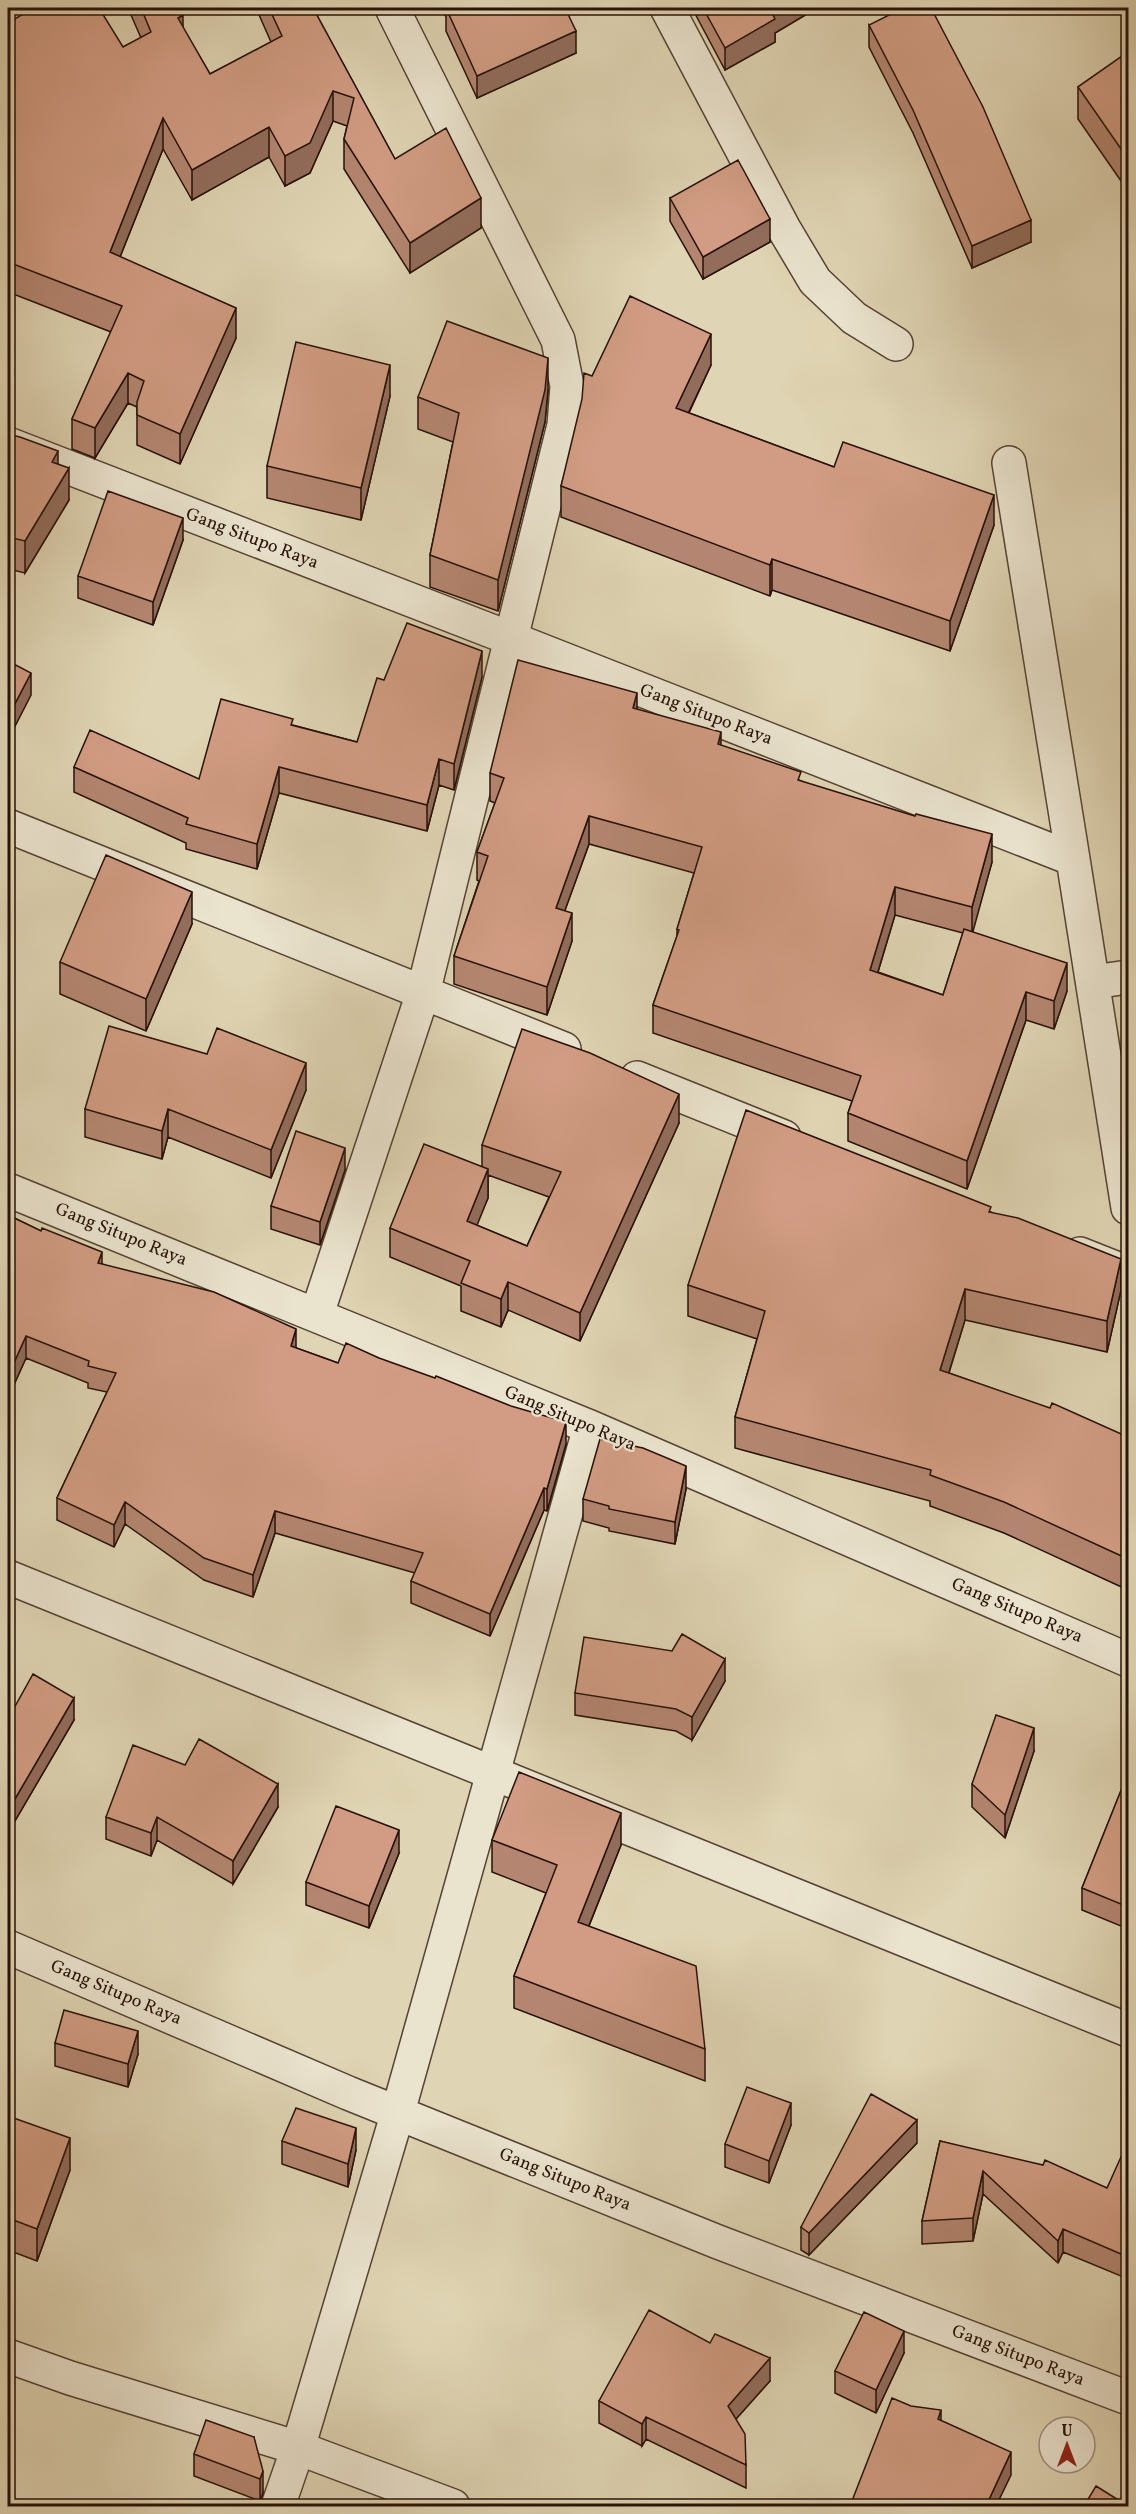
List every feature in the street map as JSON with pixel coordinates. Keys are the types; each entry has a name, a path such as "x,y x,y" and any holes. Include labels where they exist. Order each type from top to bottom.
{"street":[{"path":"316,1314 423,993 564,425 567,386 558,340 392,8"},
{"path":"667,8 784,229 815,281 854,318 896,344"},
{"name":"Gang Situpo Raya","path":"8,444 1073,859"},
{"path":"1009,463 1094,982 1128,1208"},
{"path":"8,826 809,1146"},
{"path":"1094,982 1128,977"},
{"name":"Gang Situpo Raya","path":"8,1190 590,1427 1128,1660"},
{"path":"1051,1243 1128,1273"},
{"path":"278,2506 298,2448 398,2112 590,1427"},
{"path":"8,1577 1128,2030"},
{"name":"Gang Situpo Raya","path":"8,1947 348,2092 718,2242 1128,2398"},
{"path":"8,2356 70,2378 298,2448 453,2506"}],"building":[{"path":"33,8 99,8 123,47 151,32 141,8 179,8 183,15 178,18 210,74 282,36 269,8 313,8 395,159 446,128 481,198 410,243 344,139 354,98 333,91 310,143 285,156 269,127 192,170 163,118 110,252 236,308 180,434 137,415 137,402 144,381 128,373 95,428 72,419 122,306 8,262 8,23"},
{"path":"446,8 565,8 576,31 477,76"},
{"path":"703,8 781,8 772,13 775,19 725,48"},
{"path":"903,8 931,8 983,107 1031,220 972,246 913,110 869,25"},
{"path":"1128,52 1128,159 1078,87"},
{"path":"738,160 770,219 703,257 670,198"},
{"path":"630,296 711,334 676,408 834,467 843,442 994,495 950,621 772,559 770,565 561,486 582,399 584,373 592,376"},
{"path":"447,321 548,358 545,390 498,580 430,555 459,413 418,397"},
{"path":"296,342 390,365 361,488 267,466"},
{"path":"8,434 58,451 52,462 69,468 25,541 8,537"},
{"path":"108,491 183,518 153,602 78,576"},
{"path":"407,623 482,651 454,764 439,759 427,805 279,767 257,844 186,824 188,818 74,767 90,730 199,779 221,699 293,719 291,725 357,742 377,678 384,680"},
{"path":"518,660 637,693 633,708 721,732 718,744 801,772 798,780 915,816 916,814 992,834 972,907 895,887 870,970 943,995 964,929 1067,963 1054,1001 1026,992 967,1161 848,1113 861,1076 653,1005 679,930 677,929 702,847 589,816 556,908 572,913 547,987 454,956 488,856 477,852 504,778 490,773"},
{"path":"8,661 31,673 8,717"},
{"path":"106,855 192,892 146,999 60,962"},
{"path":"109,1026 207,1054 217,1028 306,1063 271,1150 168,1109 162,1131 85,1109"},
{"path":"522,1029 590,1053 679,1094 580,1313 508,1282 501,1299 461,1283 470,1261 390,1228 424,1144 488,1169 467,1221 527,1246 561,1172 482,1145"},
{"path":"746,1110 991,1207 989,1212 1018,1218 1121,1259 1107,1321 965,1289 940,1370 1050,1408 1052,1403 1128,1437 1128,1559 1004,1502 930,1475 931,1470 735,1417 765,1311 688,1285"},
{"path":"296,1131 345,1148 320,1222 271,1206"},
{"path":"8,1215 41,1231 42,1228 102,1252 98,1263 214,1292 296,1329 291,1346 338,1363 346,1343 379,1358 435,1378 436,1376 511,1406 566,1422 547,1489 544,1488 490,1614 411,1581 423,1553 275,1511 253,1575 204,1558 125,1502 114,1525 57,1498 116,1373 88,1366 89,1361 26,1336 8,1376"},
{"path":"600,1439 643,1448 686,1466 675,1522 609,1509 609,1506 583,1499"},
{"path":"682,1634 725,1659 692,1717 676,1709 575,1693 584,1637 672,1651"},
{"path":"33,1674 74,1698 12,1804 8,1801 8,1719"},
{"path":"996,1715 1034,1728 1005,1815 972,1784"},
{"path":"199,1739 278,1784 233,1861 157,1817 151,1833 106,1817 133,1745 185,1765"},
{"path":"519,1772 621,1813 578,1922 696,1966 705,2049 514,1976 557,1865 492,1840"},
{"path":"1128,1773 1128,1907 1082,1888"},
{"path":"336,1806 399,1830 369,1906 306,1882"},
{"path":"64,2010 138,2031 128,2064 55,2043"},
{"path":"747,2087 791,2103 769,2161 725,2144"},
{"path":"871,2094 917,2120 809,2233 801,2227"},
{"path":"296,2108 356,2128 348,2164 282,2141"},
{"path":"8,2116 70,2138 37,2229 8,2218"},
{"path":"940,2141 1043,2165 1045,2160 1107,2188 1125,2148 1128,2150 1128,2257 1063,2229 1058,2241 983,2171 973,2218 922,2221"},
{"path":"649,2310 710,2343 715,2334 770,2358 728,2406 745,2434 746,2465 646,2417 642,2424 599,2401"},
{"path":"864,2312 904,2331 876,2390 835,2371"},
{"path":"892,2398 911,2406 941,2410 938,2419 1011,2452 986,2506 850,2506"},
{"path":"206,2420 254,2437 263,2471 260,2479 194,2454"},
{"path":"1096,2486 1128,2506 1084,2506"}]}
